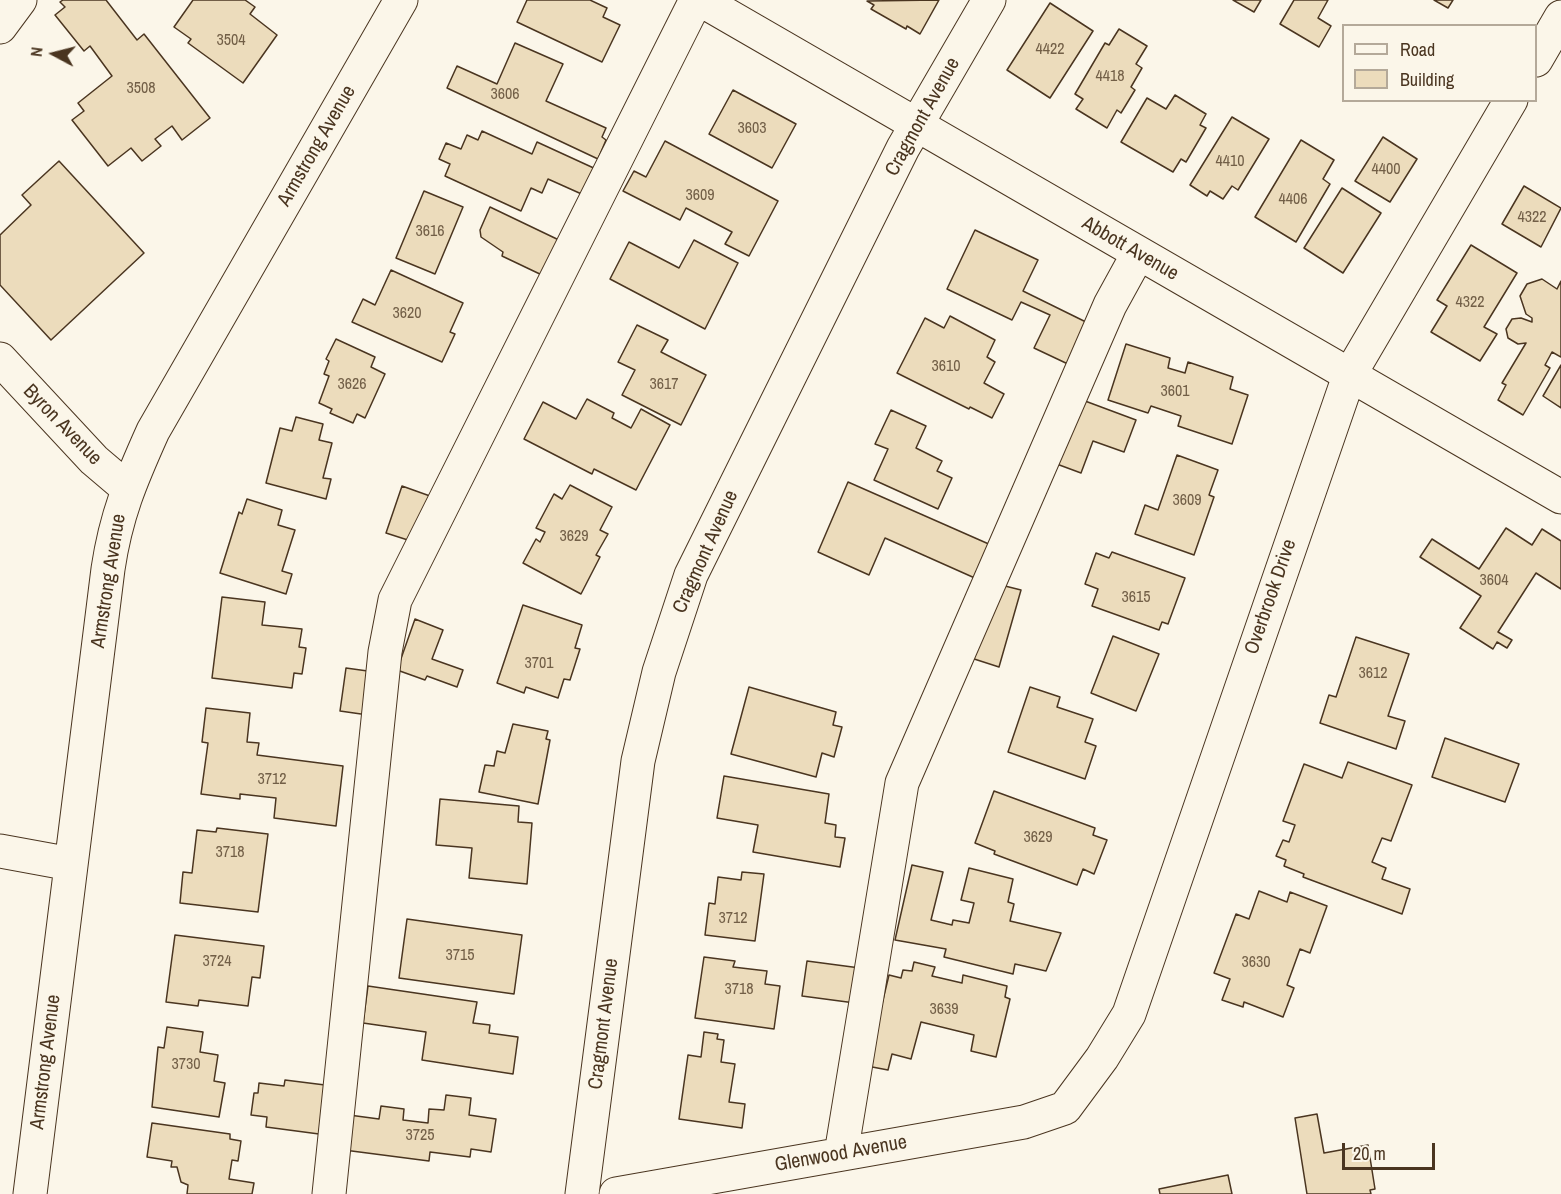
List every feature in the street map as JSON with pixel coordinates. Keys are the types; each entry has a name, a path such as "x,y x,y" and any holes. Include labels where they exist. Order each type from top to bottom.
{"street":[{"path":"0,27 20,0"},
{"name":"Armstrong Avenue","path":"30,1194 114,528 127,488 153,431 401,0"},
{"path":"329,1194 385,652 395,600 696,0"},
{"name":"Abbott Avenue","path":"701,0 1348,376 1561,497"},
{"name":"Cragmont Avenue","path":"582,1194 638,761 659,672 692,575 916,125 989,0"},
{"path":"1537,58 1561,17"},
{"name":"Overbrook Drive","path":"1065,1108 1102,1058 1129,1014 1348,376 1510,102"},
{"path":"841,1154 902,783 1110,305 1138,254"},
{"name":"Byron Avenue","path":"0,359 94,460 127,488"},
{"path":"0,851 70,864"},
{"name":"Glenwood Avenue","path":"616,1194 1024,1122 1065,1108"}],"building":[{"path":"63,0 106,0 137,40 144,34 210,118 182,140 172,126 155,139 161,146 142,161 131,148 108,166 72,120 84,111 78,103 112,76 90,46 84,51 55,15 65,7 60,2"},
{"path":"193,0 245,0 255,7 250,14 277,35 243,83 188,43 191,39 174,27"},
{"path":"527,0 590,0 607,8 603,17 620,25 602,62 517,22"},
{"path":"939,0 920,34 907,26 906,29 871,9 874,5 867,1"},
{"path":"1233,0 1261,0 1254,12"},
{"path":"1294,0 1328,0 1318,18 1331,26 1319,47 1280,24"},
{"path":"1434,0 1453,0 1448,8"},
{"path":"1050,3 1093,31 1050,98 1007,70"},
{"path":"1119,29 1147,46 1136,64 1142,68 1131,87 1135,90 1121,113 1117,110 1107,128 1076,109 1083,99 1075,94 1105,43 1109,45"},
{"path":"515,43 563,64 546,101 606,128 602,137 606,140 598,159 447,88 457,66 497,84"},
{"path":"733,90 796,124 772,168 709,134"},
{"path":"1175,95 1206,114 1200,125 1206,128 1186,162 1181,159 1173,172 1121,142 1147,98 1166,109"},
{"path":"1232,117 1269,139 1238,190 1232,186 1223,199 1210,191 1207,196 1190,185"},
{"path":"482,131 532,154 537,142 598,170 586,196 548,179 542,193 531,188 521,211 445,176 450,164 439,159 446,143 461,149 467,135 478,140"},
{"path":"1383,137 1417,159 1390,202 1355,181"},
{"path":"1301,140 1334,160 1323,179 1330,184 1296,242 1255,217"},
{"path":"665,141 778,201 749,256 725,244 732,232 686,208 680,220 623,191 634,171 646,177"},
{"path":"59,161 144,253 51,340 0,285 0,235 31,205 22,195"},
{"path":"1524,186 1561,208 1541,247 1502,224"},
{"path":"1342,188 1381,213 1343,273 1304,248"},
{"path":"424,191 463,207 435,274 396,258"},
{"path":"490,207 561,241 544,276 502,256 503,252 481,237 480,230"},
{"path":"975,230 1038,260 1023,291 1090,324 1070,365 1034,348 1050,315 1021,302 1012,320 947,289"},
{"path":"694,240 738,263 705,329 610,279 629,242 679,268"},
{"path":"1471,245 1517,273 1484,327 1497,334 1480,361 1431,332 1447,306 1437,300"},
{"path":"391,270 463,303 450,332 455,334 442,362 352,322 363,299 375,305"},
{"path":"1542,279 1557,289 1561,281 1561,357 1552,352 1545,365 1550,368 1523,415 1498,400 1506,385 1502,383 1526,343 1518,344 1508,338 1506,329 1512,319 1521,318 1532,322 1532,318 1526,314 1520,296 1527,284"},
{"path":"950,316 995,340 987,357 995,362 984,383 1004,394 992,418 897,373 925,318 944,328"},
{"path":"637,325 668,340 661,352 706,375 681,425 622,395 635,370 618,362"},
{"path":"336,339 375,357 371,367 385,374 365,418 357,414 353,423 330,413 332,409 319,403 329,376 324,374 329,361 326,359"},
{"path":"1126,344 1170,358 1168,368 1185,373 1188,362 1233,377 1230,389 1248,395 1232,444 1178,426 1181,416 1151,406 1148,413 1108,400"},
{"path":"1561,365 1561,408 1543,396"},
{"path":"1077,398 1136,420 1124,452 1093,441 1081,473 1054,463"},
{"path":"587,399 614,413 612,418 631,428 641,409 670,425 636,490 594,469 592,474 524,439 543,402 576,419"},
{"path":"891,410 926,426 916,448 942,461 937,471 952,478 938,509 874,480 888,449 875,444"},
{"path":"296,417 323,424 319,440 332,443 323,478 331,479 326,499 266,483 280,428 292,431"},
{"path":"1177,455 1218,470 1209,495 1214,497 1194,555 1135,534 1145,505 1158,510"},
{"path":"848,482 991,545 977,579 885,538 869,575 818,552"},
{"path":"570,485 612,507 600,530 608,534 596,555 600,557 581,594 523,563 536,539 540,542 545,532 536,528 554,494 562,499"},
{"path":"402,486 430,496 414,542 386,533"},
{"path":"247,499 282,510 278,525 295,530 282,571 292,574 286,594 220,573 239,512 242,514"},
{"path":"1506,528 1532,545 1542,529 1561,541 1561,589 1536,573 1498,632 1512,640 1507,648 1497,642 1493,649 1460,628 1481,596 1420,557 1432,539 1479,569"},
{"path":"1112,552 1185,578 1168,624 1162,622 1159,630 1092,606 1098,589 1085,584 1096,553 1109,558"},
{"path":"1001,585 1021,590 999,667 968,657"},
{"path":"222,597 265,602 262,625 302,629 299,647 306,648 302,674 294,673 292,688 212,678"},
{"path":"523,605 582,625 575,648 580,649 570,680 564,679 558,698 526,687 524,693 497,683"},
{"path":"415,619 443,630 432,659 463,670 457,687 427,676 425,680 397,670"},
{"path":"1113,636 1159,654 1136,711 1091,693"},
{"path":"1356,637 1409,654 1388,716 1405,721 1396,749 1320,723 1329,695 1336,697"},
{"path":"346,668 382,673 375,716 340,711"},
{"path":"749,687 836,712 833,725 842,727 834,757 822,753 816,777 731,754"},
{"path":"1030,687 1060,697 1057,707 1093,719 1085,742 1096,746 1085,779 1008,752"},
{"path":"206,708 250,713 247,742 259,743 257,755 343,766 336,826 274,818 276,798 240,794 240,799 201,794 208,743 202,742"},
{"path":"513,724 548,731 546,739 550,740 538,804 479,792 485,765 494,766 497,751 505,753"},
{"path":"1445,738 1519,764 1505,802 1432,777"},
{"path":"1348,762 1412,785 1391,841 1382,838 1372,862 1386,868 1382,879 1410,889 1402,914 1303,877 1304,874 1284,866 1286,860 1276,856 1283,840 1289,842 1295,825 1283,821 1304,764 1342,778"},
{"path":"724,776 829,794 825,823 836,825 835,837 845,838 840,867 753,852 758,825 717,818"},
{"path":"994,791 1095,828 1093,835 1107,840 1094,874 1083,869 1077,885 994,854 995,851 975,843"},
{"path":"440,799 519,806 518,822 532,823 527,884 469,878 472,848 436,845"},
{"path":"217,828 268,834 258,912 180,903 183,872 192,873 197,830 216,832"},
{"path":"912,865 943,872 931,920 952,925 953,920 969,923 974,903 961,900 969,868 1013,879 1008,902 1014,904 1010,921 1061,933 1046,971 1015,964 1013,974 944,957 946,949 895,940"},
{"path":"742,872 764,874 755,941 705,935 709,903 715,904 718,877 741,880"},
{"path":"1259,891 1287,902 1290,892 1327,906 1310,953 1300,949 1287,985 1294,988 1283,1017 1244,1002 1243,1007 1222,1000 1230,979 1214,973 1236,914 1249,919"},
{"path":"407,919 522,935 514,994 399,978"},
{"path":"175,935 264,946 260,978 252,977 248,1006 199,1000 198,1006 166,1002"},
{"path":"704,957 735,961 733,967 767,971 765,984 780,986 774,1029 695,1018"},
{"path":"807,961 860,968 855,1003 802,996"},
{"path":"914,962 935,967 932,976 962,983 963,975 1007,986 1005,997 1010,999 996,1057 971,1051 974,1035 921,1022 911,1059 892,1054 888,1070 867,1066 889,975 901,978 903,970 912,971"},
{"path":"368,986 477,1002 473,1023 490,1025 489,1033 518,1037 513,1074 422,1060 426,1032 363,1023"},
{"path":"167,1027 203,1032 200,1052 218,1055 214,1081 225,1083 219,1117 152,1107 158,1047 164,1048"},
{"path":"704,1032 718,1034 717,1039 724,1040 721,1062 735,1064 729,1102 745,1104 742,1128 679,1119 688,1055 701,1057"},
{"path":"285,1080 325,1085 319,1134 266,1127 267,1117 251,1115 254,1093 258,1093 259,1083 284,1086"},
{"path":"446,1095 471,1098 469,1115 496,1119 491,1152 471,1149 470,1157 430,1152 429,1161 344,1150 349,1115 379,1119 381,1106 404,1109 403,1120 428,1123 429,1109 444,1110"},
{"path":"1317,1114 1324,1153 1368,1145 1375,1189 1370,1190 1371,1194 1307,1194 1295,1118"},
{"path":"152,1123 230,1134 230,1139 241,1141 238,1161 232,1160 229,1179 254,1183 252,1194 187,1194 188,1185 181,1182 177,1167 171,1167 172,1161 147,1157"},
{"path":"1228,1175 1232,1194 1160,1194 1159,1189"}]}
